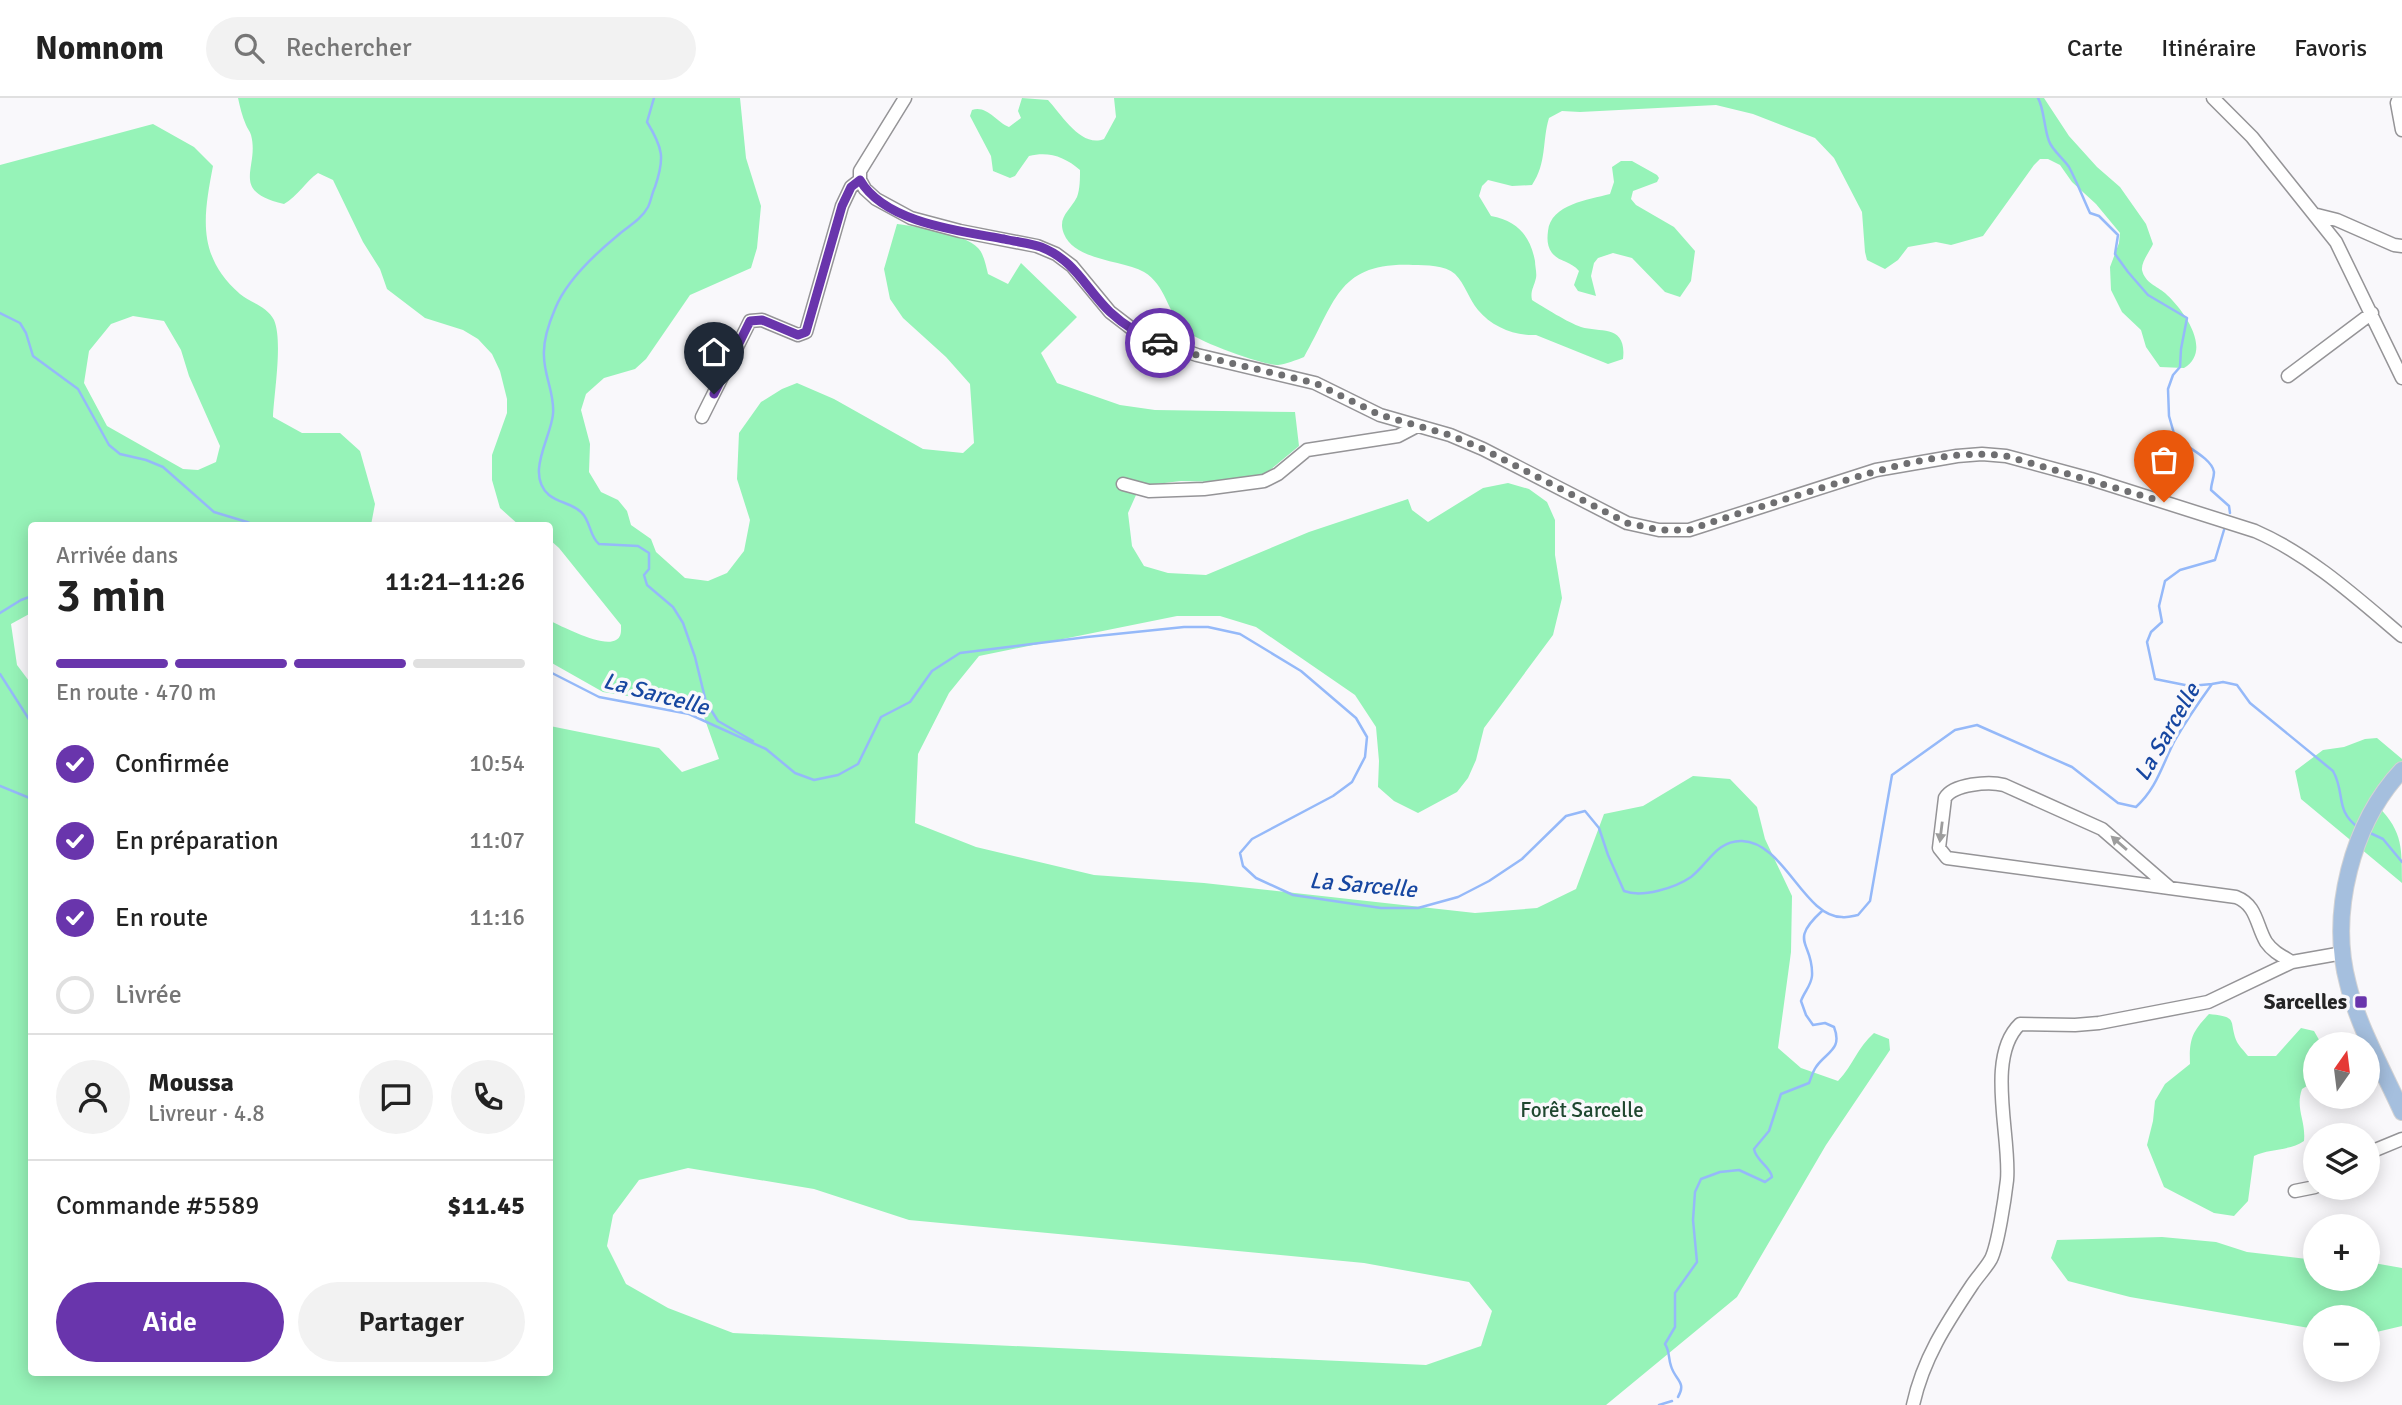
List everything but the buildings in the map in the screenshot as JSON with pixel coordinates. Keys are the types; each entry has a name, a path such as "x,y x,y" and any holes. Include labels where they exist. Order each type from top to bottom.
{"main road":[{"path":"2402,770 2374,805 2348,874 2343,906 2343,953 2352,1000 2402,1112"}],"street":[{"path":"905,98 860,172 860,180 865,189 876,199 911,218 1037,246 1056,254 1072,266 1110,312 1140,335 1197,355 1315,383 1380,415 1450,435 1483,449 1627,523 1659,530 1689,530 1877,470 1957,456 2006,456 2176,506 2255,531 2280,542 2355,596 2402,636"},
{"path":"2213,98 2252,137 2336,242 2402,377"},
{"path":"2399,98 2397,103 2402,130"},
{"path":"702,418 750,321 762,320 798,335 806,332 842,206 851,187 860,180"},
{"path":"2316,215 2337,220 2402,246"},
{"path":"2288,376 2372,313"},
{"path":"1123,484 1149,491 1204,489 1265,481 1307,450 1398,436 1417,426"},
{"path":"2170,888 2102,829 2004,785 1995,783 1956,789 1945,798 1939,848 1947,858 2170,888 2233,896 2245,901 2253,910 2270,946 2277,954 2292,962"},
{"path":"1913,1405 1930,1353 1955,1310 1992,1258 2007,1178 2002,1120 2003,1079 2005,1045 2011,1032 2020,1024 2099,1023 2208,1002 2292,962 2343,953"},
{"path":"2380,1148 2402,1139"},
{"path":"2295,1191 2303,1190"}],"green space":[{"name":"Forêt Sarcelle","path":"238,98 740,98 746,158 761,206 757,248 751,268 690,295 646,359 635,369 604,378 586,394 581,410 590,444 589,472 601,492 618,500 627,511 631,525 651,539 656,552 685,578 708,581 727,573 744,551 750,520 737,479 739,433 761,402 782,389 797,383 834,399 923,449 963,453 974,443 970,384 946,357 903,318 890,299 884,269 897,224 962,238 982,253 988,274 1008,284 1021,263 1077,317 1041,353 1057,383 1120,405 1155,410 1295,412 1299,446 1264,475 1221,482 1181,481 1148,485 1136,495 1128,513 1132,546 1144,566 1168,573 1206,575 1309,532 1408,499 1412,510 1428,522 1483,488 1508,483 1529,489 1547,502 1555,520 1555,555 1562,598 1553,635 1484,728 1476,760 1468,778 1457,792 1418,813 1394,801 1378,787 1376,727 1355,695 1256,627 1220,616 1177,616 979,656 949,693 918,754 915,823 976,847 1094,875 1204,883 1475,913 1537,908 1576,889 1604,814 1643,806 1693,776 1730,779 1757,807 1765,839 1792,896 1791,952 1778,1048 1801,1068 1838,1081 1863,1044 1874,1033 1889,1039 1890,1050 1826,1145 1737,1297 1606,1405 0,1405 0,165 153,124 194,147 213,166 206,219 210,251 216,265 240,294 271,315 277,329 278,354 273,417 302,433 340,433 360,451 375,504 372,522 28,522 28,615 11,624 17,665 28,680 28,1376 553,1376 553,727 659,748 682,772 719,759 703,714 677,704 603,692 553,664 553,622 583,636 610,642 619,637 621,625 553,543 553,522 516,522 500,508 492,480 492,455 507,413 507,399 500,371 492,354 478,339 463,330 425,318 387,289 380,269 363,242 333,180 318,173 284,204 267,199 256,192 250,177 253,147 251,135","holes":["133,316 164,321 181,350 189,376 220,446 216,462 198,470 183,469 107,426 84,383 89,351 111,324","688,1168 814,1189 909,1220 1364,1263 1469,1282 1492,1311 1481,1346 1426,1365 733,1333 668,1308 626,1284 607,1246 613,1215 639,1180"]},
{"path":"1022,98 1048,100 1080,135 1096,141 1104,139 1116,117 1114,98 2044,98 2069,136 2097,167 2120,187 2146,224 2153,244 2142,270 2148,281 2172,300 2186,319 2196,340 2196,351 2184,368 2160,367 2146,347 2141,330 2122,312 2111,290 2110,267 2120,233 2096,204 2072,182 2060,165 2048,159 2040,159 1983,236 1951,245 1936,242 1908,247 1898,260 1885,269 1867,260 1862,212 1834,158 1815,138 1753,114 1716,105 1562,111 1549,118 1540,168 1532,185 1512,186 1488,180 1482,186 1479,196 1491,216 1515,226 1530,244 1536,274 1532,300 1576,325 1617,335 1623,348 1623,359 1608,364 1536,335 1504,329 1478,310 1462,282 1451,271 1435,266 1413,265 1368,270 1354,278 1342,289 1333,303 1304,357 1278,365 1270,364 1229,352 1191,334 1178,322 1162,291 1151,277 1135,268 1089,255 1070,243 1064,234 1062,223 1079,191 1080,170 1074,165 1056,156 1043,154 1029,156 1015,176 1010,178 993,171 991,156 970,116 972,110 987,112 1009,127 1021,118 1018,111"},
{"path":"1621,161 1632,161 1657,175 1657,182 1633,191 1631,199 1636,205 1674,227 1695,251 1691,281 1680,297 1665,292 1632,258 1613,253 1598,258 1594,263 1591,276 1596,296 1578,291 1574,285 1579,271 1555,256 1549,248 1548,231 1556,215 1582,201 1610,194 1614,182 1612,167"},
{"path":"2377,738 2402,759 2402,771 2373,801 2395,829 2402,857 2402,883 2301,799 2295,771 2323,750"},
{"path":"2209,1014 2229,1019 2237,1042 2248,1056 2276,1056 2301,1028 2315,1032 2303,1032 2303,1088 2300,1109 2303,1141 2254,1156 2248,1201 2234,1216 2214,1213 2164,1187 2147,1145 2155,1101 2165,1084 2190,1064 2190,1048 2199,1026"},
{"path":"2162,1237 2216,1242 2247,1252 2303,1259 2303,1291 2380,1291 2380,1264 2402,1268 2402,1326 2380,1331 2380,1305 2303,1305 2303,1327 2130,1297 2068,1281 2051,1258 2057,1240"}],"waterway":[{"path":"654,98 647,122 659,146 661,161 648,207 638,220 599,251 573,279 560,299 549,326 544,356 553,414 541,456 539,477 549,495 581,512 599,544 638,546 649,553 649,569 644,575 647,585 673,607 683,623 706,702 718,721 753,741"},
{"path":"2038,98 2050,144 2069,167 2090,213 2099,216 2118,235 2115,254 2148,295 2187,318 2180,367 2173,375 2168,389 2169,416 2175,437 2212,467 2214,472 2211,490 2229,506 2230,513"},
{"path":"0,313 20,323 33,356 78,389 109,445 120,454 163,467 214,512 247,522"},
{"path":"2212,684 2190,686 2155,679 2147,642 2151,632 2162,622 2159,606 2165,581 2180,570 2215,560 2224,530"},
{"name":"La Sarcelle","path":"0,613 28,597"},
{"name":"La Sarcelle","path":"553,674 599,697 689,714 766,749 795,773 814,780 838,775 858,764 881,717 910,702 932,671 960,653 1184,627 1208,627 1240,634 1301,671 1356,718 1367,737 1365,757 1352,782 1333,796 1252,839 1240,853 1243,866 1256,878 1293,895 1381,908 1418,908 1458,897 1522,859 1566,816 1585,811 1599,828 1624,891 1649,893 1676,885 1691,877 1726,844 1742,841 1757,845 1770,853 1816,905 1829,914 1844,917 1858,915 1870,901 1892,775 1955,730 1977,725 2072,767 2118,803 2136,807 2154,784 2175,740 2202,698 2212,684 2223,682 2237,685 2250,703 2333,771 2346,815 2359,828"},
{"name":"La Sarcelle","path":"0,674 28,718"},
{"name":"La Sarcelle","path":"0,786 28,797"},
{"name":"La Sarcelle","path":"2368,832 2383,839 2402,862"},
{"path":"1678,1397 1681,1384 1673,1371 1665,1344 1675,1327 1675,1293 1697,1262 1693,1220 1695,1192 1701,1179 1720,1172 1739,1170 1765,1182 1772,1177 1754,1149 1769,1131 1781,1094 1809,1083 1815,1069 1835,1046 1834,1027 1825,1023 1813,1025 1801,1001 1812,976 1812,965 1804,937 1806,930 1822,911"},
{"path":"1659,1405 1672,1401"}],"way so far":[{"path":"1160,343 1197,355 1315,383 1380,415 1450,435 1483,449 1627,523 1659,530 1689,530 1877,470 1982,454 2006,456 2164,502"}],"place":[{"name":"Sarcelles","path":"2361,1002"}],"route":[{"path":"714,394 750,321 762,320 798,335 806,332 842,206 851,187 860,180 876,199 911,218 1037,246 1056,254 1072,266 1110,312 1140,335 1160,343"}]}
